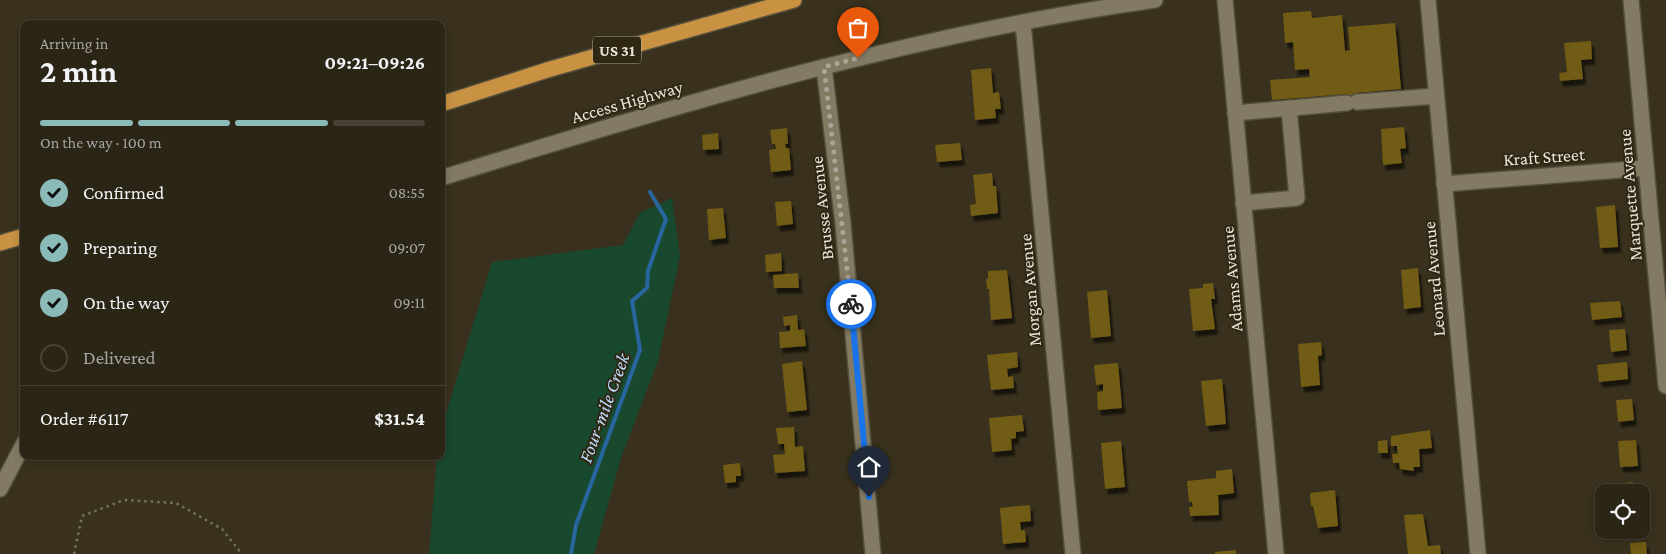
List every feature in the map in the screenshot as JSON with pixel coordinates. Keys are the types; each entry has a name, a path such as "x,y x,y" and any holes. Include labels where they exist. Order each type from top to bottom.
{"highway":[{"name":"US 31","path":"445,103 556,68 794,0"},
{"path":"1,243 20,237"}],"street":[{"name":"Access Highway","path":"445,177 616,124 824,67 942,38 1155,0"},
{"name":"Adams Avenue","path":"1225,0 1276,554"},
{"name":"Leonard Avenue","path":"1428,0 1478,554"},
{"name":"Marquette Avenue","path":"1631,0 1666,386"},
{"name":"Morgan Avenue","path":"1024,23 1073,554"},
{"name":"Brusse Avenue","path":"824,67 844,233 873,554"},
{"path":"1235,113 1436,96"},
{"path":"1243,203 1297,198 1289,108"},
{"name":"Kraft Street","path":"1444,184 1646,168"},
{"path":"0,489 20,451"}],"path":[{"path":"74,554 82,516 124,500 176,503 222,529 242,554"}],"green space":[{"path":"672,198 680,256 658,361 621,458 594,554 429,554 437,460 445,460 445,417 492,262 623,245 640,213"}],"building":[{"path":"1311,11 1312,18 1342,15 1345,51 1350,50 1348,27 1395,23 1401,89 1356,93 1357,104 1347,105 1346,94 1272,100 1270,80 1310,77 1309,69 1295,70 1293,42 1285,43 1283,13"},
{"path":"1591,41 1592,59 1581,60 1583,79 1560,81 1559,73 1567,72 1564,43"},
{"path":"991,68 993,93 999,92 1001,109 995,109 996,118 975,120 971,70"},
{"path":"1404,127 1406,148 1400,149 1402,163 1383,165 1381,129"},
{"path":"787,128 788,144 785,144 786,148 789,148 791,170 771,172 769,150 776,149 775,144 772,144 770,130"},
{"path":"718,133 719,149 703,150 702,135"},
{"path":"960,143 962,160 937,162 935,145"},
{"path":"992,173 993,186 996,186 998,213 971,216 970,205 976,204 973,175"},
{"path":"791,201 793,224 777,226 775,202"},
{"path":"1615,205 1618,247 1600,248 1596,207"},
{"path":"723,208 726,238 709,240 707,209"},
{"path":"781,253 782,271 766,272 765,255"},
{"path":"1418,268 1421,307 1404,309 1401,270"},
{"path":"1007,270 1012,318 991,320 989,289 987,289 986,279 988,279 988,271"},
{"path":"798,273 799,288 774,288 773,275"},
{"path":"1213,283 1215,299 1211,299 1215,329 1193,331 1189,289 1203,288 1203,284"},
{"path":"1107,290 1111,336 1091,338 1087,292"},
{"path":"1620,301 1622,317 1592,320 1590,303"},
{"path":"797,315 798,330 804,329 806,346 780,348 779,332 790,331 790,325 784,326 783,317"},
{"path":"1625,329 1627,350 1611,352 1609,330"},
{"path":"1321,342 1322,355 1318,356 1320,385 1301,387 1298,344"},
{"path":"1017,352 1018,367 1007,369 1008,377 1013,376 1014,388 991,390 987,355"},
{"path":"802,361 807,410 787,412 782,364"},
{"path":"1627,362 1628,379 1599,382 1597,365"},
{"path":"1118,363 1122,408 1098,410 1097,392 1103,391 1103,384 1096,385 1094,365"},
{"path":"1222,379 1226,424 1206,426 1201,381"},
{"path":"1632,399 1634,420 1618,422 1616,400"},
{"path":"1022,415 1024,431 1016,432 1016,438 1011,439 1012,450 992,452 989,418"},
{"path":"794,427 795,447 803,446 805,471 775,473 773,455 785,454 784,444 778,444 776,428"},
{"path":"1430,430 1432,448 1419,449 1420,467 1413,467 1414,471 1400,469 1399,463 1393,463 1392,454 1398,454 1397,446 1391,446 1391,436"},
{"path":"1387,440 1388,453 1378,453 1378,441"},
{"path":"1636,440 1638,466 1620,467 1618,441"},
{"path":"1121,441 1125,487 1105,489 1101,443"},
{"path":"740,463 741,476 736,476 736,482 725,483 723,465"},
{"path":"1232,469 1234,493 1218,495 1219,515 1190,516 1189,507 1193,507 1192,502 1189,502 1187,481 1216,478 1216,471"},
{"path":"1633,482 1633,484 1614,484"},
{"path":"1335,490 1338,526 1318,528 1313,506 1311,506 1310,493"},
{"path":"1030,505 1031,521 1020,522 1021,530 1025,530 1026,542 1003,544 1000,508"},
{"path":"1423,514 1428,546 1440,545 1441,554 1408,554 1404,515"},
{"path":"1646,542 1647,554 1631,554 1630,543"},
{"path":"1236,550 1236,554 1215,554 1215,552"}],"waterway":[{"name":"Four-mile Creek","path":"571,554 576,525 640,350 632,301 647,288 648,271 666,219 650,192"}],"way so far":[{"path":"851,304 824,67 858,58"}],"route":[{"path":"851,304 869,497"}]}
